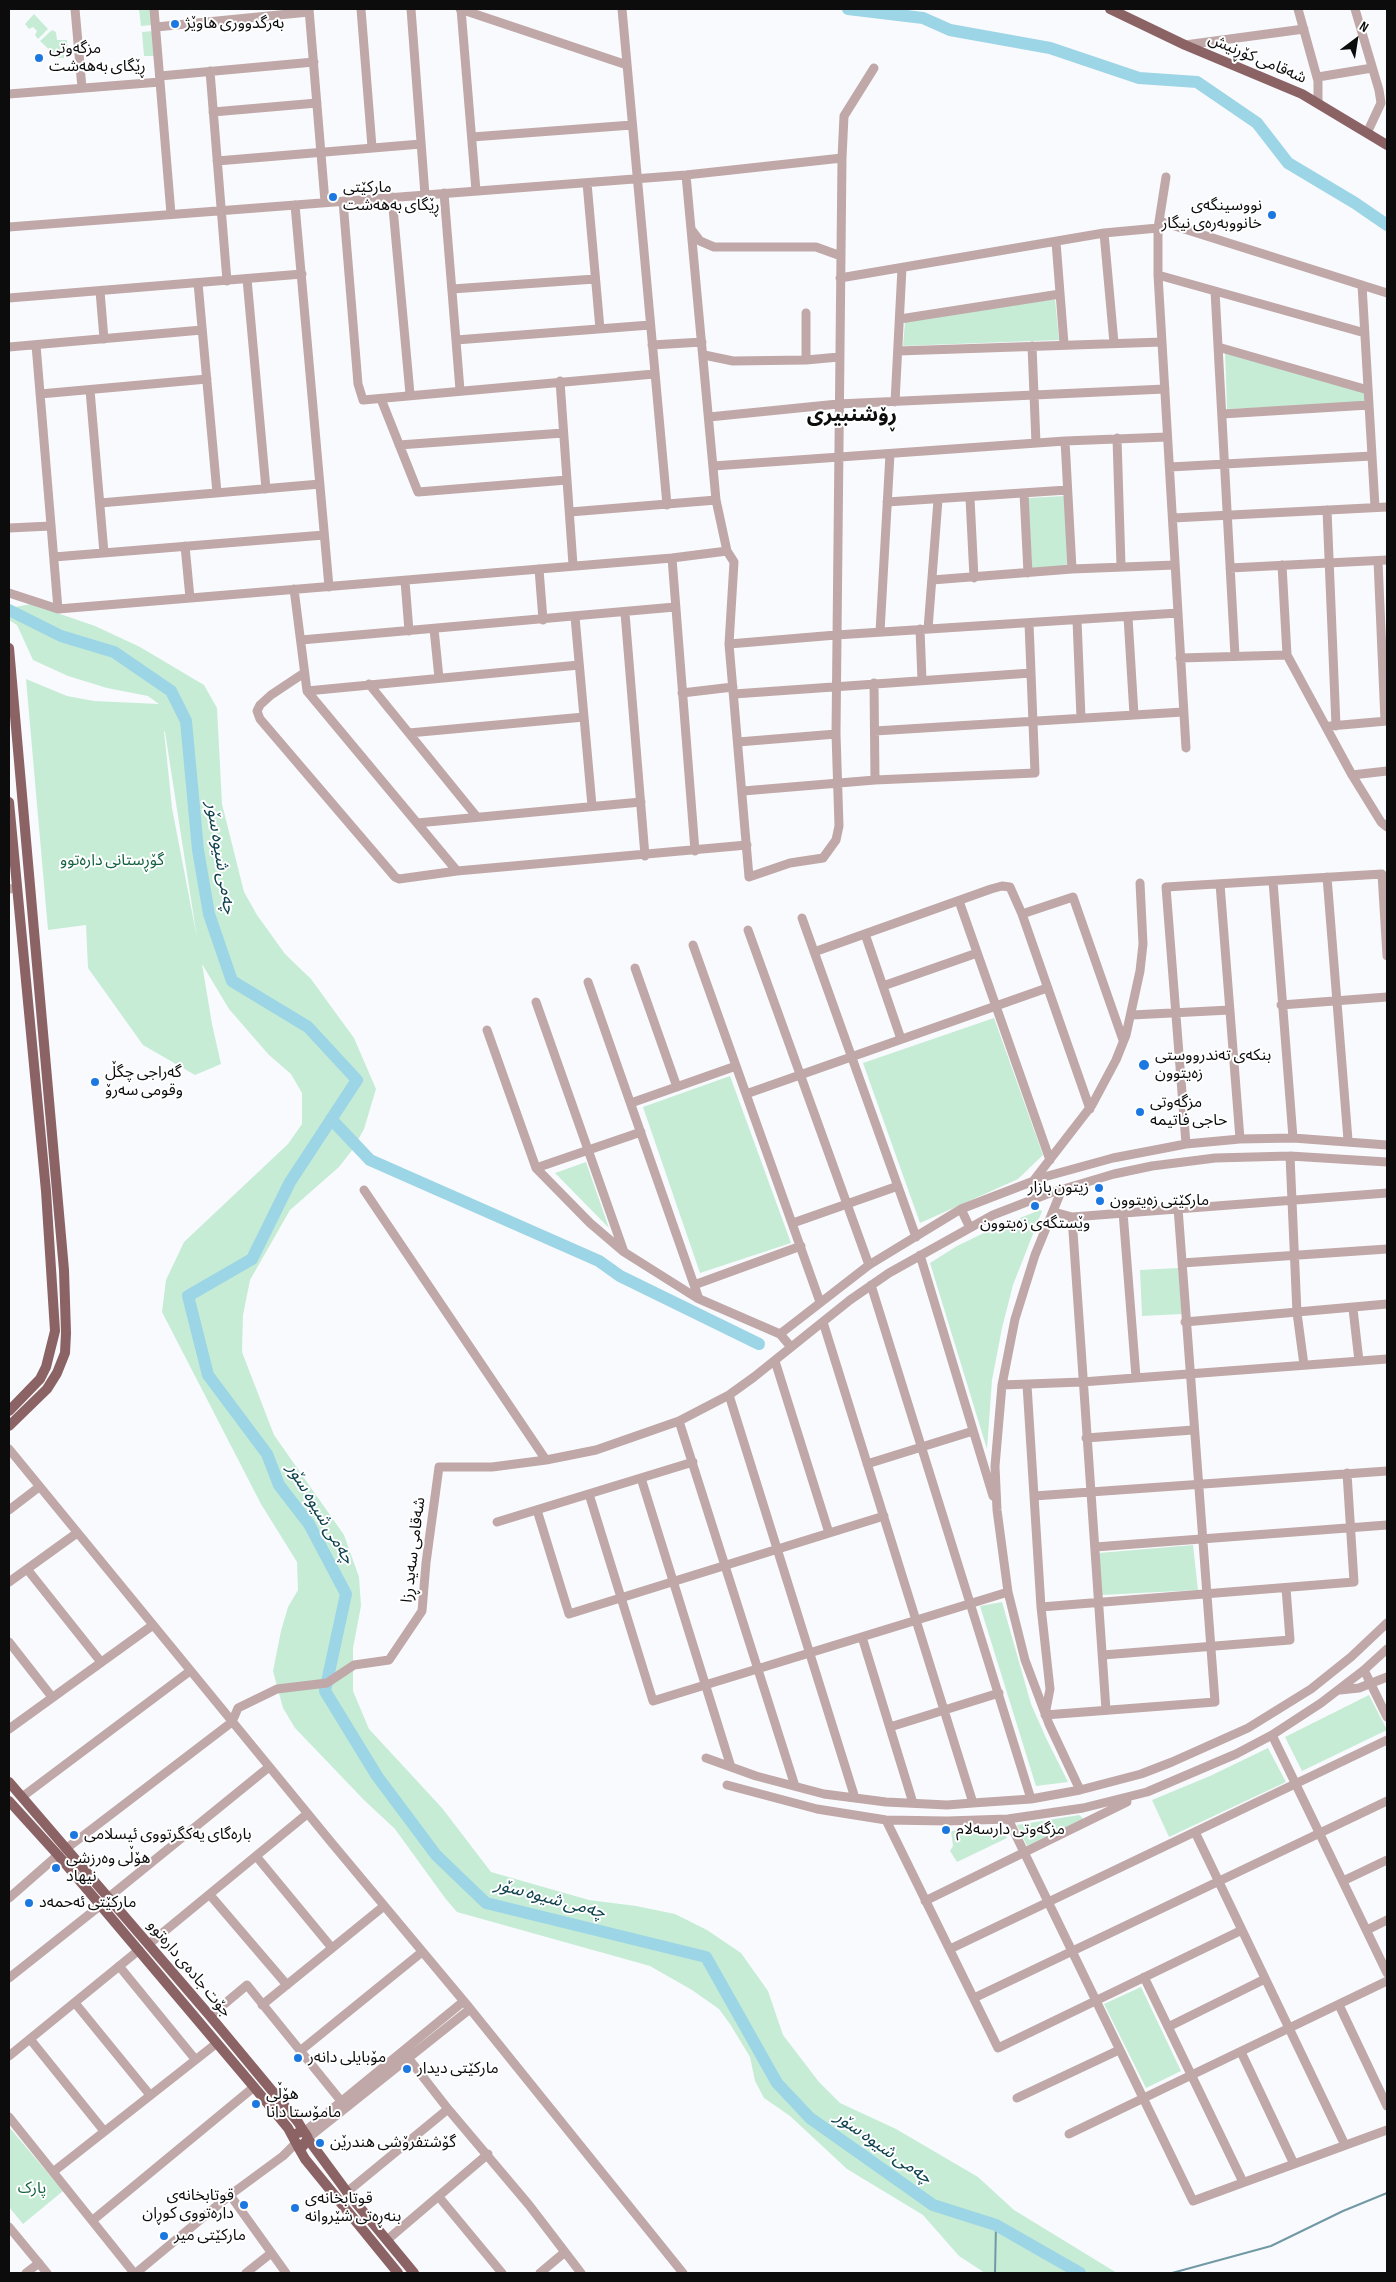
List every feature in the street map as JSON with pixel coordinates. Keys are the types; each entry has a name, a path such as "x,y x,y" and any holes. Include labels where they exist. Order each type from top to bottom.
{"main road":[{"name":"شەقامی کۆڕنیش","path":"1110,9 1186,45 1268,78 1318,103 1387,145"},
{"path":"9,648 64,1270 66,1333 65,1353 57,1373 47,1389 9,1426"},
{"path":"9,802 13,888 30,1028 46,1191 55,1331 46,1367 40,1379 9,1411"},
{"path":"30,1028 41,1026"},
{"name":"جۆت جادەی دارەتوو","path":"9,1782 149,1944 298,2122 347,2192 414,2273"},
{"name":"جۆت جادەی دارەتوو","path":"10,1803 101,1905 288,2128 305,2159 398,2273"},
{"path":"296,2142 297,2133 307,2137"}],"street":[{"path":"75,9 82,88"},
{"path":"154,9 171,214"},
{"path":"361,9 372,148"},
{"path":"411,9 425,195"},
{"path":"476,191 460,9 627,65"},
{"path":"622,9 667,505"},
{"path":"1298,9 1318,77 1318,103"},
{"path":"1355,9 1372,68 1383,91 1381,103 1367,133"},
{"path":"156,27 309,10 325,202"},
{"path":"1186,45 1304,29"},
{"path":"9,94 82,88 210,71 314,62"},
{"path":"686,175 716,500 727,551 734,562 729,644 749,877 790,863 823,858 836,840 839,826 836,734 836,635 842,158 844,116 874,68"},
{"path":"1318,77 1372,68"},
{"path":"210,71 227,281"},
{"path":"213,112 317,103"},
{"path":"472,137 632,125"},
{"path":"217,161 421,144"},
{"path":"9,227 686,175 842,158"},
{"path":"1166,177 1159,224 1158,275 1186,748"},
{"path":"587,182 600,329"},
{"path":"444,193 460,390"},
{"path":"392,197 410,394"},
{"path":"343,201 358,384 363,400 410,394 654,374"},
{"path":"295,205 329,587"},
{"path":"840,278 1159,224 1387,293"},
{"path":"691,228 700,241 714,247 816,247 841,256"},
{"path":"1104,233 1114,343"},
{"path":"1056,242 1064,344"},
{"path":"895,402 902,268"},
{"path":"9,298 302,274"},
{"path":"1158,275 1364,333"},
{"path":"247,279 266,488"},
{"path":"452,289 595,280"},
{"path":"198,282 217,492"},
{"path":"1362,285 1375,507"},
{"path":"100,290 104,339"},
{"path":"1215,291 1235,656"},
{"path":"900,319 1060,294"},
{"path":"806,314 806,360"},
{"path":"456,340 650,325"},
{"path":"9,347 202,330"},
{"path":"652,345 702,342"},
{"path":"898,350 1162,342"},
{"path":"36,345 58,609"},
{"path":"1032,346 1036,443"},
{"path":"1218,347 1368,390"},
{"path":"704,355 733,362 839,357"},
{"path":"40,394 207,379"},
{"path":"560,381 573,565"},
{"path":"709,417 838,404 1165,389"},
{"path":"90,390 104,554"},
{"path":"381,399 418,492 568,480"},
{"path":"1222,414 1369,406"},
{"path":"399,445 563,433"},
{"path":"713,466 1064,441 1167,437"},
{"path":"1117,438 1121,566"},
{"path":"1064,441 1072,569"},
{"path":"880,632 890,454"},
{"path":"1170,467 1372,456"},
{"path":"100,503 320,484"},
{"path":"887,502 970,498 1067,490"},
{"path":"1024,493 1028,573"},
{"path":"970,498 974,578"},
{"path":"570,512 716,500"},
{"path":"922,680 924,629 932,580 938,500"},
{"path":"1172,518 1387,507"},
{"path":"1327,510 1336,726"},
{"path":"9,528 51,526"},
{"path":"54,557 324,535"},
{"path":"186,546 190,598"},
{"path":"9,593 47,607 58,609 672,558 727,551"},
{"path":"672,558 695,851"},
{"path":"1230,568 1383,560 1386,721 1326,726"},
{"path":"1282,565 1287,654 1352,774 1381,822 1387,827"},
{"path":"932,580 1121,566 1175,566"},
{"path":"539,569 544,620"},
{"path":"405,581 409,631"},
{"path":"294,589 307,691 457,871"},
{"path":"301,640 625,613 675,607"},
{"path":"625,613 645,856"},
{"path":"729,644 836,635 1178,613"},
{"path":"575,617 592,806"},
{"path":"1128,617 1134,715"},
{"path":"1077,620 1081,718"},
{"path":"743,791 875,780 1035,773 1029,623"},
{"path":"434,629 439,678"},
{"path":"1180,658 1287,654"},
{"path":"307,691 579,665"},
{"path":"304,673 271,694 260,704 257,711 260,719 395,877 402,879 457,871 645,856 747,845"},
{"path":"682,693 1031,673"},
{"path":"874,683 875,780"},
{"path":"369,684 477,817"},
{"path":"875,731 1184,712"},
{"path":"409,733 584,717"},
{"path":"738,742 836,734"},
{"path":"1352,774 1387,771"},
{"path":"417,823 641,802"},
{"path":"1186,1144 1166,887 1382,874 1387,956"},
{"path":"1327,877 1348,1140"},
{"path":"1273,880 1293,1138"},
{"path":"1032,1182 1090,1109 1116,1060 1124,1040 1132,1015 1143,944 1140,883"},
{"path":"1220,884 1240,1139"},
{"path":"814,952 991,889 1008,886 1012,889 1022,914 1090,1109"},
{"path":"1022,914 1073,897 1124,1040"},
{"path":"959,901 1050,1160"},
{"path":"802,918 850,1057 916,1237"},
{"path":"748,930 869,1266"},
{"path":"865,934 901,1039"},
{"path":"693,945 820,1302"},
{"path":"883,986 977,953"},
{"path":"635,968 677,1087"},
{"path":"588,982 699,1300"},
{"path":"746,1094 1047,988"},
{"path":"1282,1005 1387,997"},
{"path":"536,1002 624,1252"},
{"path":"1132,1015 1230,1010"},
{"path":"487,1030 536,1168 590,1223 624,1252 699,1300 780,1334 791,1347"},
{"path":"630,1103 736,1066"},
{"path":"536,1168 641,1132"},
{"path":"780,1334 869,1266 962,1209 1032,1182 1113,1158 1186,1144 1240,1139 1293,1138 1348,1140 1387,1145"},
{"path":"1375,1161 1376,1143"},
{"path":"364,1190 546,1460 596,1450 679,1421 729,1395 871,1285 920,1254 993,1215 1062,1189 1114,1174 1176,1163 1254,1156 1290,1156 1387,1162"},
{"path":"1290,1156 1290,1200 1297,1313 1304,1364"},
{"path":"793,1223 898,1186"},
{"path":"1062,1189 1035,1255 1024,1288 1002,1385 995,1466 997,1510 1008,1592 1025,1660 1045,1715 1080,1790"},
{"path":"1054,1212 1072,1217 1387,1193"},
{"path":"1045,1715 1215,1702 1208,1593 1193,1430 1178,1208"},
{"path":"962,1209 970,1228"},
{"path":"1123,1212 1136,1377"},
{"path":"1072,1217 1106,1710"},
{"path":"694,1285 801,1246"},
{"path":"1182,1263 1387,1249"},
{"path":"920,1254 997,1510"},
{"path":"871,1285 1031,1799"},
{"path":"1185,1322 1387,1304"},
{"path":"1353,1308 1359,1361"},
{"path":"823,1322 973,1803"},
{"path":"1002,1385 1082,1382 1387,1359"},
{"path":"774,1361 829,1533"},
{"path":"1027,1385 1042,1607 1050,1689 1045,1715"},
{"path":"729,1395 855,1798"},
{"path":"679,1421 795,1786"},
{"path":"1086,1438 1193,1430"},
{"path":"867,1464 973,1431"},
{"path":"9,1449 307,1814 464,2001 683,2273"},
{"name":"شەقامی سەید ڕزا","path":"67,1848 232,1722 238,1708 277,1689 327,1683 354,1665 389,1660 422,1611 426,1563 439,1467 492,1467 546,1460"},
{"path":"497,1522 693,1462"},
{"path":"1034,1496 1091,1494 1387,1471"},
{"path":"1042,1607 1354,1582 1347,1473"},
{"path":"641,1478 731,1767"},
{"path":"9,1510 39,1486"},
{"path":"589,1494 653,1701 1008,1592"},
{"path":"537,1510 569,1614 884,1516"},
{"path":"1095,1547 1387,1525"},
{"path":"9,1582 77,1533"},
{"path":"27,1569 100,1662"},
{"path":"1103,1655 1211,1648 1290,1640 1286,1588"},
{"path":"706,1758 756,1776 824,1794 913,1803 947,1805 1031,1799 1080,1790 1142,1774 1200,1752 1248,1728 1311,1689 1387,1623"},
{"path":"9,1729 152,1625"},
{"path":"862,1637 913,1803"},
{"path":"9,1642 52,1697"},
{"path":"925,1902 1147,1792 1213,1764 1272,1735 1339,1690 1387,1649"},
{"path":"1364,1670 1387,1717"},
{"path":"22,1797 190,1671"},
{"path":"1339,1690 1359,1688 1387,1677"},
{"path":"1311,1689 1321,1703"},
{"path":"890,1727 999,1694"},
{"path":"1272,1735 1387,1974"},
{"path":"950,1949 1387,1740"},
{"path":"109,1897 269,1767"},
{"path":"753,1792 756,1776"},
{"path":"727,1785 817,1809 886,1820 948,1821 1008,1819 1084,1808 1147,1792"},
{"path":"974,1998 1387,1801"},
{"path":"947,1805 948,1821"},
{"path":"149,1944 307,1814"},
{"path":"1008,1819 1193,2201 1387,2130"},
{"path":"886,1820 998,2048 1242,1930"},
{"path":"1195,1832 1345,2145"},
{"path":"9,1896 58,1855"},
{"path":"256,1856 332,1948"},
{"path":"1343,1881 1387,1860"},
{"path":"210,1895 287,1985"},
{"path":"9,1978 101,1905"},
{"path":"262,2005 384,1906"},
{"path":"1367,1930 1387,1920"},
{"path":"9,2056 138,1950"},
{"path":"300,2051 422,1952"},
{"path":"119,1966 195,2059"},
{"path":"1144,1977 1243,2182"},
{"path":"1168,2026 1265,1979"},
{"path":"1069,2134 1387,1981"},
{"path":"210,2016 247,1985 341,2101"},
{"path":"307,2137 341,2101 464,2001"},
{"path":"75,2003 150,2095"},
{"path":"1339,2005 1387,2106"},
{"path":"307,2137 409,2059 470,2009"},
{"path":"30,2039 104,2131"},
{"path":"53,2172 217,2043"},
{"path":"1018,2098 1119,2050"},
{"path":"1241,2052 1294,2164"},
{"path":"409,2059 448,2109 488,2154 581,2273"},
{"path":"93,2220 254,2087"},
{"path":"347,2192 448,2109"},
{"path":"9,2117 135,2273 230,2195 283,2156 296,2142"},
{"path":"388,2240 488,2154"},
{"path":"230,2195 270,2254 286,2273"},
{"path":"439,2197 502,2273"},
{"path":"9,2227 47,2273"},
{"path":"540,2273 565,2252"},
{"path":"246,2273 270,2254"},
{"path":"26,2273 39,2263"}],"green space":[{"path":"139,9 150,9 152,25 141,26"},
{"path":"34,14 48,29 38,39 35,35 37,31 33,27 29,29 25,24"},
{"path":"52,30 56,32 57,40 67,40 68,53 64,54 64,58 58,58 40,41"},
{"path":"153,31 155,56 144,56 142,32"},
{"path":"1055,299 1059,340 903,346 905,322"},
{"path":"1225,352 1366,391 1366,403 1227,409"},
{"path":"1064,496 1069,566 1032,568 1028,498"},
{"name":"گۆڕستانی دارەتوو","path":"9,604 15,607 31,604 95,626 140,647 204,685 217,708 222,804 244,892 257,915 285,954 311,979 354,1038 376,1089 364,1129 353,1149 339,1167 290,1210 250,1280 243,1315 242,1352 274,1435 344,1535 359,1577 361,1606 353,1648 353,1691 369,1729 442,1808 491,1872 589,1900 636,1906 675,1914 707,1930 741,1953 768,1991 783,2035 819,2082 840,2103 896,2129 978,2177 1014,2210 1117,2273 985,2273 959,2256 923,2215 847,2169 790,2116 764,2098 755,2081 750,2057 719,2009 692,1990 650,1966 457,1912 395,1829 364,1800 295,1728 283,1708 273,1671 288,1607 298,1590 297,1562 261,1504 162,1312 166,1280 184,1242 288,1144 302,1124 302,1093 291,1074 269,1055 229,1009 202,964 221,1064 195,1075 143,1045 88,968 86,925 48,930 26,679 67,696 94,701 159,704 148,696 107,688 68,676 33,660 17,625 9,620","holes":["165,732 197,938 172,808"]},
{"path":"994,1018 1043,1155 1018,1179 920,1223 863,1063"},
{"path":"730,1076 791,1243 700,1273 643,1107"},
{"path":"586,1162 609,1228 555,1173"},
{"path":"1040,1210 1042,1211 1013,1285 1002,1328 992,1380 987,1449 930,1263 957,1246 992,1229"},
{"path":"1178,1268 1182,1314 1142,1316 1140,1270"},
{"path":"1193,1545 1198,1590 1102,1595 1099,1553"},
{"path":"1002,1602 1031,1704 1068,1782 1036,1786 980,1606"},
{"path":"1369,1695 1387,1730 1302,1771 1285,1737"},
{"path":"1268,1748 1286,1782 1169,1837 1152,1800 1210,1776"},
{"path":"1079,1815 1083,1818 1081,1821 1027,1846 1017,1825"},
{"path":"1001,1828 1007,1838 957,1862 950,1851 953,1846 951,1831"},
{"path":"1141,1987 1181,2071 1146,2088 1104,2004"},
{"name":"پارک","path":"9,2127 63,2191 23,2224 9,2207"}],"waterway":[{"path":"848,9 923,18 950,30 1050,48 1139,78 1197,82 1257,123 1288,163 1355,203 1387,225"},
{"name":"چەمی شیوە سۆر","path":"9,610 61,636 114,652 171,691 186,721 198,850 209,914 232,981 308,1027 357,1080 290,1182 252,1259 188,1296 208,1375 267,1454 279,1485 309,1524 346,1594 325,1691 377,1776 436,1855 486,1903 706,1957 777,2083 810,2118 933,2205 996,2225 1080,2273"},
{"path":"331,1119 370,1160 599,1261 620,1276 759,1344"},
{"path":"1172,2273 1271,2246 1343,2211 1387,2193"},
{"path":"995,2273 996,2225"}],"place":[{"name":"بەرگدووری هاوێژ","path":"175,24"},
{"name":"مزگەوتی ڕێگای بەھەشت","path":"39,58"},
{"name":"مارکێتی ڕێگای بەهەشت","path":"333,197"},
{"name":"نووسینگەی خانووبەرەی نیگار","path":"1272,215"},
{"name":"بنکەی تەندرووستی زەیتوون","path":"1144,1065"},
{"name":"گەراجی چگڵ وقومی سەرۆ","path":"95,1082"},
{"name":"مزگەوتی حاجی فاتیمە","path":"1140,1112"},
{"name":"زيتون بازار","path":"1099,1188"},
{"name":"مارکێتی زەیتوون","path":"1100,1201"},
{"name":"وێستگەی زەیتوون","path":"1035,1206"},
{"name":"مزگەوتی دارسەلام","path":"946,1830"},
{"name":"بارەگای یەکگرتووی ئیسلامی","path":"74,1835"},
{"name":"هۆڵی وەرزشی نیهاد","path":"56,1868"},
{"name":"مارکێتی ئەحمەد","path":"29,1903"},
{"name":"مۆبایلی دانەر","path":"298,2058"},
{"name":"مارکێتی دیدار","path":"407,2069"},
{"name":"هۆڵی مامۆستا دانا","path":"256,2104"},
{"name":"گۆشتفرۆشی هندرێن","path":"320,2143"},
{"name":"قوتابخانەی دارەتووی کوڕان","path":"244,2205"},
{"name":"قوتابخانەی بنەڕەتی شێروانە","path":"295,2208"},
{"name":"مارکێتی میر","path":"164,2236"}],"district":[{"name":"ڕۆشنبیری","path":"852,416"}]}
